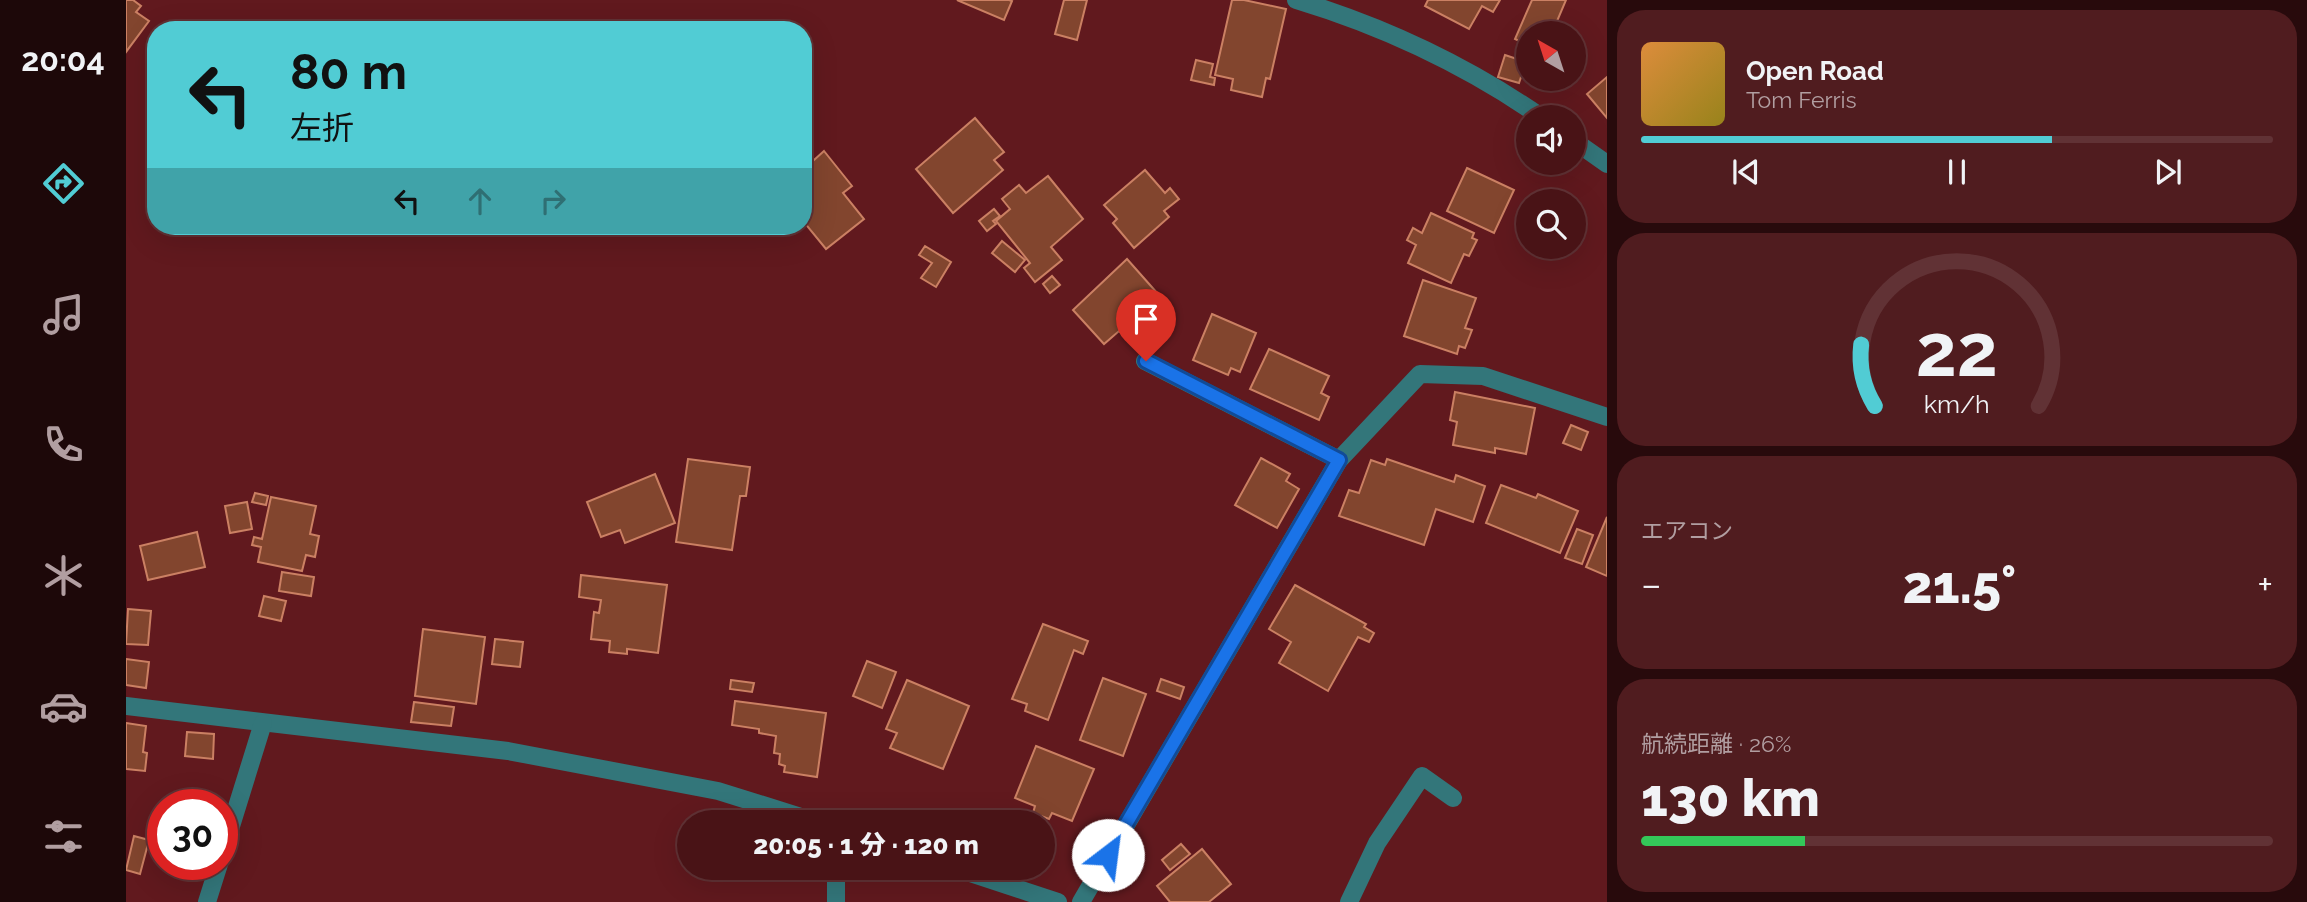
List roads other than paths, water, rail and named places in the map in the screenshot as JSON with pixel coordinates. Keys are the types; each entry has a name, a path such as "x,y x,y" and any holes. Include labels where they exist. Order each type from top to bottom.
{"street":[{"path":"1296,0 1341,13 1459,66 1522,105"},
{"path":"1586,149 1607,164"},
{"path":"1146,361 1339,460"},
{"path":"1081,902 1339,460 1420,374 1483,376 1607,417"},
{"path":"126,706 508,751 718,791 779,810"},
{"path":"238,803 263,723"},
{"path":"1349,902 1377,843 1422,776 1453,798"},
{"path":"208,902 214,880"},
{"path":"836,880 836,902"},
{"path":"991,880 1058,902"}]}
